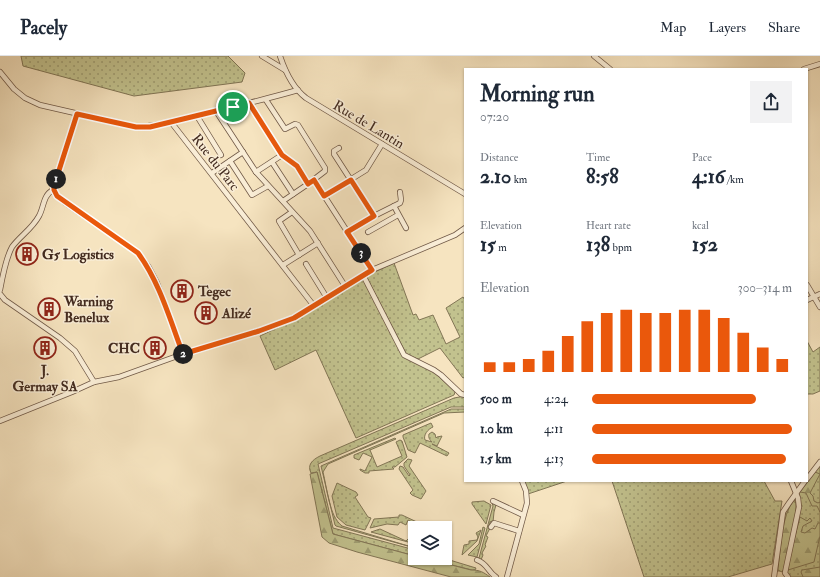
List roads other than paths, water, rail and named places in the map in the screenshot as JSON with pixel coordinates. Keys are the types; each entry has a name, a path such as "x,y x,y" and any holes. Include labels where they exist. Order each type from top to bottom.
{"street":[{"path":"262,56 285,70"},
{"name":"Rue de Lantin","path":"280,56 285,70 298,90 306,98 464,193"},
{"path":"594,56 609,68"},
{"path":"807,68 820,64"},
{"path":"0,72 14,89 25,98 40,105 136,127 150,127 172,122 266,100 298,90"},
{"path":"266,100 285,130 295,124 299,126 326,169 314,180 283,201"},
{"path":"249,103 282,155 297,166 308,184"},
{"path":"216,111 256,172 309,229 345,286"},
{"path":"77,114 54,190 57,196 64,202 138,253 148,266 157,283 183,354"},
{"path":"197,116 221,154"},
{"name":"Rue du Parc","path":"172,122 314,306"},
{"path":"324,196 368,168 382,144"},
{"path":"339,148 334,151 334,154 374,216"},
{"path":"212,173 243,152"},
{"path":"256,172 282,155"},
{"path":"230,161 252,195 268,186"},
{"path":"272,162 293,194"},
{"path":"314,180 372,270"},
{"path":"0,290 12,248 33,226 39,216 45,198 49,192 54,190"},
{"path":"347,232 400,202 400,192"},
{"path":"394,206 406,228"},
{"path":"292,212 278,221 298,255"},
{"path":"368,232 398,215"},
{"path":"0,421 94,382 119,377 183,354 259,331 294,318 372,270 455,235 464,229"},
{"path":"282,265 318,243"},
{"path":"306,264 328,298"},
{"path":"363,275 404,355 438,373 463,395"},
{"path":"808,287 820,307"},
{"path":"0,294 5,300 60,338 75,351 94,382"},
{"path":"808,300 820,294"},
{"path":"808,477 820,462"},
{"path":"507,577 526,503 526,495 522,482"},
{"path":"787,575 799,511 799,503 791,482"},
{"path":"774,577 783,512 804,482"},
{"path":"493,501 524,515"},
{"path":"492,527 494,523 519,532"},
{"path":"477,560 483,562 491,574 496,577"}],"place":[{"name":"G5 Logistics","path":"27,254"},
{"name":"Tegec","path":"182,291"},
{"name":"Warning Benelux","path":"49,309"},
{"name":"Alizé","path":"206,313"},
{"name":"J. Germay SA","path":"45,348"},
{"name":"CHC","path":"155,348"}]}
